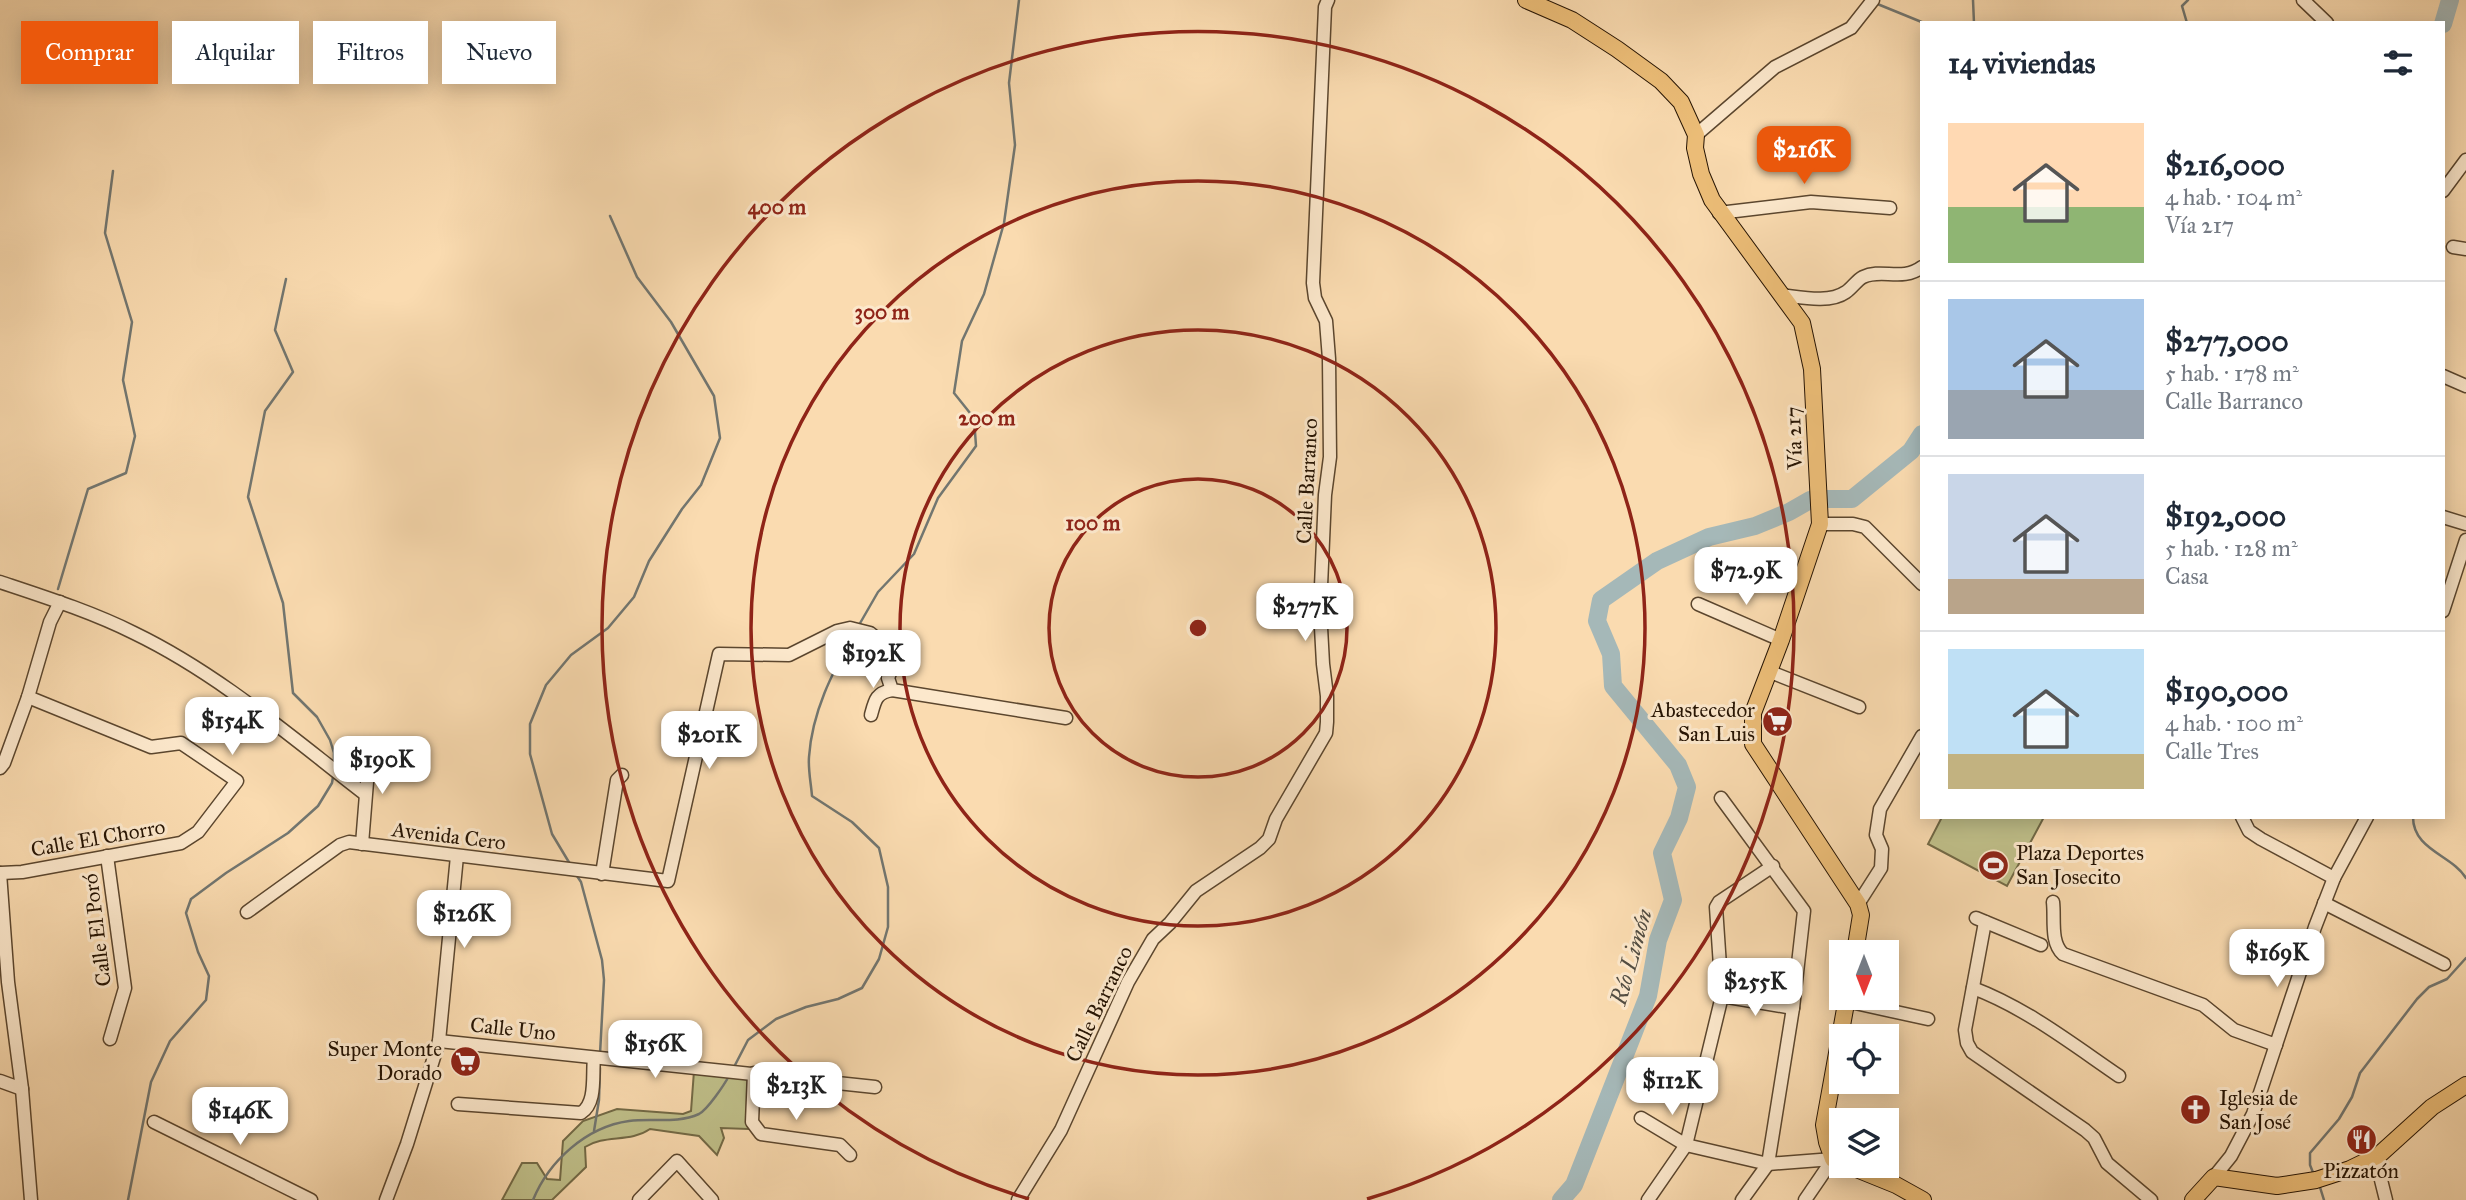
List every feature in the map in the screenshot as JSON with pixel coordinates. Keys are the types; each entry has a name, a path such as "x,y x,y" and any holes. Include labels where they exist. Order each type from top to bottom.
{"main road":[{"name":"Vía 217","path":"1526,0 1572,20 1618,49 1661,81 1681,102 1696,135 1695,148 1700,174 1719,213 1802,323 1812,369 1820,524 1753,713 1753,744 1858,904"},
{"path":"1857,940 1861,915 1858,904"},
{"path":"1829,1147 1824,1125 1845,1010"},
{"path":"2193,1200 2214,1177 2266,1186 2289,1185 2350,1169 2379,1155 2432,1107 2466,1085"},
{"path":"1879,1178 1923,1200"}],"street":[{"name":"Calle Barranco","path":"1018,1200 1061,1130 1128,982 1153,939 1196,891 1261,848 1269,839 1276,820 1326,733 1328,696 1320,609 1325,495 1330,457 1330,399 1326,321 1315,298 1313,283 1325,7 1328,0"},
{"path":"1696,135 1775,67 1851,28 1873,0"},
{"path":"2311,3 2325,21"},
{"path":"2445,188 2466,160"},
{"path":"1719,213 1811,202 1890,208"},
{"path":"1780,295 1828,298 1844,294 1863,277 1912,274 1920,268"},
{"path":"2445,377 2466,386"},
{"path":"2445,518 2466,524"},
{"path":"1820,524 1853,524 1865,527 1920,582"},
{"path":"2445,604 2466,540"},
{"path":"0,582 60,602 134,633 195,667 365,794"},
{"path":"0,768 28,698 50,622 60,602"},
{"path":"1698,604 1781,640"},
{"name":"Avenida Cero","path":"247,912 340,845 349,842 668,881 719,654 789,655 837,631 857,628 870,633 897,655 888,678 892,690"},
{"path":"1768,671 1859,707"},
{"path":"871,715 876,697 881,692 892,690 1066,718"},
{"name":"Calle El Chorro","path":"0,873 181,843 198,832 237,781 181,743 151,747 28,698"},
{"path":"1858,904 1881,869 1882,849 1876,835 1880,809 1920,739"},
{"path":"362,844 370,745"},
{"path":"602,874 617,780 622,775"},
{"path":"1721,798 1804,911 1793,1008 1768,1164 1742,1200"},
{"path":"2243,819 2249,831 2261,839 2334,878"},
{"path":"2214,1177 2231,1156 2253,1114 2324,903 2334,878 2366,819"},
{"name":"Calle El Poró","path":"107,856 125,988 110,1039"},
{"path":"386,1200 407,1144 439,1041 457,856"},
{"path":"1647,1200 1686,1145 1722,996 1716,907 1718,902 1773,866"},
{"path":"0,873 8,982 22,1089 32,1200"},
{"path":"2053,902 2057,949 2063,954 2203,1005 2234,1030 2276,1045"},
{"path":"2324,903 2444,964"},
{"path":"2041,945 1980,920 1973,988 1965,1030 1967,1043 1972,1052 2084,1130 2094,1139 2107,1163 2151,1200"},
{"path":"1973,988 2024,1012 2119,1076"},
{"path":"1722,996 1793,1008"},
{"path":"1892,1010 1928,1019"},
{"name":"Calle Uno","path":"439,1041 875,1087"},
{"path":"458,1104 581,1113 591,1102 593,1058"},
{"path":"754,1073 752,1122 761,1134 840,1145 850,1155"},
{"path":"0,1081 22,1089"},
{"path":"1641,1118 1686,1145 1768,1164 1829,1161"},
{"path":"154,1122 311,1200"},
{"path":"2379,1155 2386,1200"},
{"path":"639,1200 677,1161 712,1200"},
{"path":"1805,1200 1829,1171"}],"green space":[{"name":"Plaza Deportes San Josecito","path":"1941,819 2043,819 2007,886 1928,844"},
{"path":"694,1071 748,1078 751,1083 748,1129 721,1128 724,1138 717,1155 699,1136 650,1129 634,1136 601,1141 585,1147 586,1167 552,1200 502,1200 522,1163 537,1163 547,1179 560,1180 563,1141 583,1121 617,1109 683,1114 691,1111"}],"waterway":[{"path":"859,625 878,592 914,554 938,498 976,446 974,418 954,393 962,341 984,294 1004,223 1015,145 1009,83 1019,0"},
{"path":"1973,0 1974,21"},
{"path":"2186,21 2182,6 2188,0"},
{"name":"Río Limón","path":"2444,21 2450,0"},
{"path":"1875,3 1920,21"},
{"path":"58,589 88,489 126,473 135,436 123,380 132,322 105,233 113,171"},
{"path":"570,864 552,834 530,754 530,724 546,685 571,655 608,628 634,597 649,561 682,509 701,485 720,438 714,396 671,322 637,277 610,216"},
{"path":"286,279 275,330 293,372 265,411 248,497 283,603 293,693 317,717 330,740 334,761"},
{"name":"Río Limón","path":"1825,499 1852,499 1911,451 1920,437"},
{"name":"Río Limón","path":"1561,1200 1574,1185 1648,996 1658,940 1673,900 1662,853 1679,818 1687,787 1678,765 1613,686 1611,654 1597,621 1601,600 1657,561 1709,537 1755,526 1810,500"},
{"path":"734,1067 748,1040 776,1019 806,1007 838,999 862,988 879,959 888,927 888,887 879,848 852,822 812,796 809,762 814,724 831,678 854,634"},
{"path":"128,1200 151,1082 170,1041 206,1000 209,976 198,952 186,913 191,899 288,833 318,806 333,777"},
{"path":"2413,819 2419,837 2426,845 2452,863 2466,878"},
{"path":"575,873 581,882 602,960 604,980 600,1054"},
{"path":"2314,1175 2310,1165 2310,1153 2339,1119 2352,1097 2360,1073 2417,999 2429,987 2447,979 2466,958"},
{"path":"594,1131 600,1068"},
{"path":"533,1200 559,1159 584,1138 598,1130 629,1121 674,1120 699,1114 720,1091 729,1076"},
{"path":"2319,1184 2324,1200"}],"place":[{"name":"Abastecedor San Luis","path":"1778,722"},
{"name":"Plaza Deportes San Josecito","path":"1993,865"},
{"name":"Super Monte Dorado","path":"465,1061"},
{"name":"Iglesia de San José","path":"2196,1110"},
{"name":"Pizzatón","path":"2361,1139"}]}
